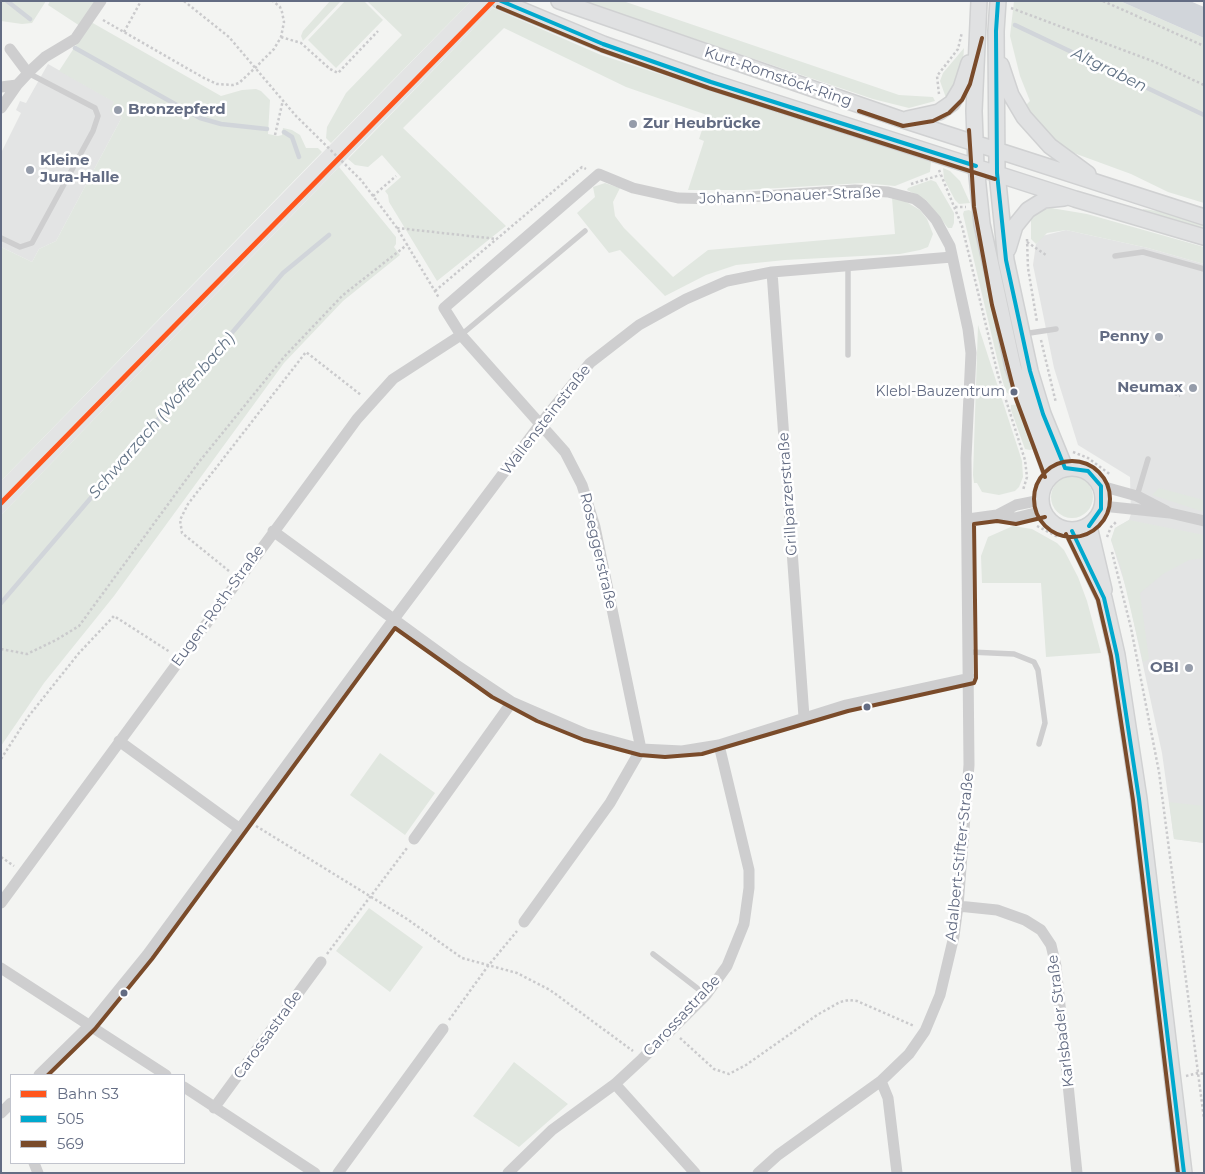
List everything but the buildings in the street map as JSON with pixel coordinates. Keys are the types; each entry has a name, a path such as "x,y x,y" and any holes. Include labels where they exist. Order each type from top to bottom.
{"main road":[{"name":"Kurt-Romstöck-Ring","path":"500,1 550,23 639,57 1075,199"},
{"name":"Kurt-Romstöck-Ring","path":"559,1 903,120 1111,187"},
{"path":"903,120 926,116 946,108 962,88 969,33 979,1"},
{"path":"998,2 996,31 997,173 1006,260 1021,335 1043,414 1065,468"},
{"path":"996,31 999,57 1006,81 1024,117 1059,154 1111,187 1204,217"},
{"path":"969,33 976,166 987,253 1004,332 1022,397 1051,475"},
{"path":"1006,260 1013,230 1022,215 1044,200 1059,198 1075,199 1204,237"},
{"path":"1067,535 1090,526 1097,518 1102,506 1101,486 1088,472 1077,468 1065,468 1051,475 1044,486 1042,506 1056,526 1067,535 1104,598"},
{"path":"1090,526 1117,655 1137,789 1184,1173"}],"street":[{"path":"1,108 28,73 45,57 74,39 93,15 100,1"},
{"path":"10,49 28,73"},
{"path":"1,87 17,85"},
{"path":"444,308 599,174"},
{"name":"Johann-Donauer-Straße","path":"599,174 651,194 699,200 855,190 888,192 905,196 923,205 942,230 952,256"},
{"name":"Wallensteinstraße","path":"40,1074 90,1025 147,955 394,619 541,423 590,363 639,325 713,286 727,281 772,272 952,256"},
{"name":"Adalbert-Stifter-Straße","path":"758,1173 778,1155 881,1081 909,1054 925,1031 946,975 958,906 968,791 970,678 967,430 971,353 968,328 952,256"},
{"name":"Grillparzerstraße","path":"772,272 804,717"},
{"name":"Roseggerstraße","path":"444,308 462,335 541,423 565,452 575,469 589,505 642,749"},
{"name":"Eugen-Roth-Straße","path":"2,899 370,402 393,379 462,335"},
{"path":"1101,486 1136,496 1170,513"},
{"path":"968,519 997,515 1015,518 1042,506"},
{"path":"1102,506 1170,513 1204,521"},
{"path":"273,531 512,702 586,734 642,749 682,751 719,745 846,705 970,678"},
{"path":"414,839 512,702"},
{"path":"119,741 243,825"},
{"name":"Carossastraße","path":"508,1173 552,1130 615,1084 672,1030 719,978 734,951 744,924 749,888 746,852 719,745"},
{"path":"524,922 610,803 642,749"},
{"name":"Karlsbader Straße","path":"958,906 997,910 1025,920 1041,930 1051,945 1056,966 1077,1173"},
{"name":"Carossastraße","path":"214,1108 321,962"},
{"path":"1,968 164,1074"},
{"path":"338,1173 443,1029"},
{"path":"881,1081 888,1098 897,1173"},
{"path":"615,1084 695,1173"},
{"path":"185,1088 315,1173"}],"lane":[{"path":"1,238 20,247 32,243 93,130 98,116 95,108 28,73"},
{"path":"462,335 585,231"},
{"path":"1115,256 1144,252 1204,269"},
{"path":"848,265 848,355"},
{"path":"1021,335 1056,330"},
{"path":"1136,496 1148,459"},
{"path":"970,652 1014,654 1034,662 1038,670 1045,723 1039,744"},
{"path":"653,954 706,994"}],"path":[{"path":"124,32 141,1"},
{"path":"184,1 229,37 296,116 352,170 408,244 444,308"},
{"path":"93,15 218,84 226,85 239,83 274,49 281,37 284,22 282,12 280,7 273,1"},
{"path":"1103,1 1204,46"},
{"path":"998,2 1155,62 1204,85"},
{"path":"281,37 301,43 330,69 338,73 378,31"},
{"path":"946,108 937,87 937,76 969,33"},
{"path":"275,134 283,100"},
{"path":"435,290 582,167 599,174"},
{"path":"888,192 940,174"},
{"path":"373,196 396,176"},
{"path":"1022,215 1026,224 1028,268 1039,332 1058,408"},
{"path":"962,226 998,375 1026,460 1026,484 1020,494"},
{"path":"397,228 498,239"},
{"path":"1027,242 1046,255"},
{"path":"1,649 26,654 56,640 79,626 199,462 284,357 343,295 408,244"},
{"path":"238,578 182,533 180,520 188,504 306,352 370,402"},
{"path":"1170,392 1180,396"},
{"path":"1070,449 1088,458 1114,478"},
{"path":"1108,540 1111,527 1120,519"},
{"path":"1034,524 1067,535"},
{"path":"1111,550 1131,628 1159,772 1204,1118"},
{"path":"1,759 28,717 80,653 114,616 180,658"},
{"path":"243,825 370,896 407,919 462,958 517,973 550,990 607,1030 642,1059"},
{"path":"321,962 414,839"},
{"path":"443,1029 488,966 524,922"},
{"path":"672,1030 714,1069 729,1074 746,1066 828,1007 849,1000 875,1008 925,1031"},
{"path":"1198,1073 1204,1074"}],"shaded area":[{"path":"1,1 46,1 32,23 22,24 1,21"},
{"path":"50,1 96,1 80,26 48,5"},
{"path":"330,1 341,1 303,41 301,36 303,31"},
{"path":"345,1 364,1 383,20 336,68 308,40"},
{"path":"367,1 471,1 331,143 326,138 327,127 346,93 402,35"},
{"path":"471,1 500,1 1,515 1,481"},
{"path":"582,1 623,1 899,95 933,97 935,101 909,108 873,99"},
{"path":"1014,1 1120,1 1204,38 1204,203 1168,192 1131,174 1071,152 1055,143 1024,107 1030,101 1020,76 1010,36"},
{"path":"1120,1 1190,1 1204,7 1204,38"},
{"path":"493,8 601,55 931,162 930,172 895,186 864,183 744,190 688,190 704,141 699,139 707,115 626,87 504,28 403,128 506,226 437,281 389,202 385,191 401,177 382,155 368,167 355,165 348,159"},
{"path":"91,22 221,96 242,90 256,89 261,91 270,100 268,134 278,136 282,135 283,128 292,130 300,135 306,148 318,148 322,152 1,481 1,247 32,262 39,249 56,241 122,117 110,111 114,102 59,71"},
{"path":"964,48 963,63 952,91 946,98 940,81 943,73"},
{"path":"48,64 115,102 122,117 56,241 39,249 32,262 1,247 1,153 21,113 16,110 20,101 26,103"},
{"path":"339,167 396,237 394,247 400,255 343,301 284,363 114,596 44,683 1,746 1,515"},
{"path":"943,168 950,171 960,181 970,203 959,204 955,200 944,179"},
{"path":"931,180 936,182 954,213 952,228 948,228 926,200 907,190"},
{"path":"605,183 620,188 613,202 615,216 624,228 673,277 708,250 895,234 892,198 903,200 920,210 927,219 933,234 928,247 900,254 785,260 736,265 706,275 665,296 620,250 609,253 577,213 595,197 593,187"},
{"path":"1051,208 1087,214 1204,247 1204,264 1148,248 1066,230 1047,233 1036,244 1031,239 1031,216 1042,209"},
{"path":"1143,209 1180,214 1204,221 1204,231 1142,214"},
{"path":"969,210 974,213 1014,392 1009,394 1006,392 1002,379 963,214 964,211"},
{"path":"1066,230 1148,248 1204,264 1204,843 1174,839 1162,753 1127,591 1111,540 1115,528 1129,520 1131,514 1130,477 1078,445 1054,368 1033,265 1036,244 1042,236"},
{"path":"978,325 1022,461 1023,477 1019,487 1015,491 999,495 982,492 977,483 974,483 973,475"},
{"path":"1019,404 1035,448 1030,450 1025,449 1011,410 1011,405"},
{"path":"1072,476 1087,482 1093,497 1087,512 1072,518 1057,512 1051,497 1057,482"},
{"path":"1159,488 1204,500 1204,512 1152,495"},
{"path":"1129,520 1204,535 1204,558 1189,560 1163,574 1140,593 1149,659 1143,662 1120,564 1111,540 1115,528"},
{"path":"1013,526 1032,529 1057,543 1064,550 1078,577 1087,601 1101,653 1046,657 1041,583 982,583 981,556 988,537"},
{"path":"380,753 435,793 405,835 350,795"},
{"path":"1169,802 1204,806 1204,843 1174,839"},
{"path":"369,908 423,947 390,992 336,951"},
{"path":"514,1062 568,1104 519,1147 473,1116"}],"waterway":[{"path":"7,1 30,19"},
{"name":"Altgraben","path":"1015,25 1204,115"},
{"path":"75,48 200,118 221,124 267,129"},
{"path":"284,132 292,137 299,157"},
{"name":"Schwarzach (Woffenbach)","path":"1,603 283,273 329,235"}],"rail line":[{"name":"S3","path":"1,503 493,1"}],"transit line":[{"name":"505","path":"501,1 603,44 711,82 976,166"},
{"name":"505","path":"998,1 996,31 997,173 1006,260 1030,371 1043,414 1065,468"},
{"name":"569","path":"498,7 601,50 709,88 995,179"},
{"name":"569","path":"859,111 903,126 933,121 949,113 962,100 970,84 982,38"},
{"name":"569","path":"969,130 974,207 992,305 1016,399 1045,477"},
{"name":"569","path":"1072,461 1086,464 1099,472 1107,485 1110,499 1107,513 1099,526 1086,534 1072,537 1058,534 1045,526 1037,513 1034,499 1037,485 1045,472 1058,464 1072,461"},
{"name":"505","path":"1065,468 1088,471 1101,486 1101,509 1089,526"},
{"name":"569","path":"49,1074 95,1029 152,959 395,628 492,697 537,721 584,740 640,755 665,757 702,754 848,711 974,683 976,678 974,524 997,521 1016,524 1045,517"},
{"name":"505","path":"1072,531 1104,598 1117,655 1139,799 1184,1173"},
{"name":"569","path":"1066,534 1098,600 1111,656 1133,800 1178,1173"}],"place":[{"name":"Bronzepferd","path":"118,110"},
{"name":"Zur Heubrücke","path":"633,124"},
{"name":"Kleine Jura-Halle","path":"30,170"},
{"name":"Penny","path":"1159,337"},
{"name":"Neumax","path":"1193,388"},
{"name":"Klebl-Bauzentrum","path":"1014,392"},
{"name":"OBI","path":"1189,668"}]}
